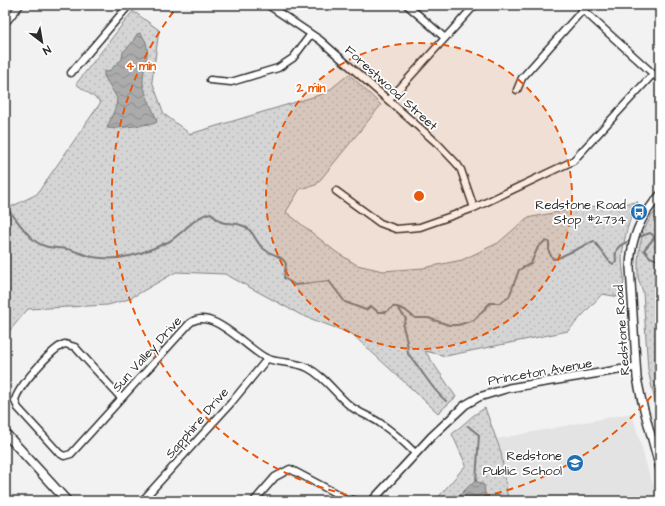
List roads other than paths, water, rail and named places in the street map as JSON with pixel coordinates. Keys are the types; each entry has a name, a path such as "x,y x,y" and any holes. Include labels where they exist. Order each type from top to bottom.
{"main road":[{"path":"5,433 67,501"}],"street":[{"path":"7,21 20,5"},
{"path":"71,73 129,5"},
{"name":"Forestwood Street","path":"268,5 340,56 438,144 457,164 474,208"},
{"path":"407,5 445,38"},
{"path":"389,100 475,5"},
{"path":"517,90 522,78 585,7 660,80"},
{"path":"210,80 231,82 278,68 293,58 311,34"},
{"path":"336,191 380,223 396,229 420,227 474,208 573,161 653,74"},
{"name":"Redstone Road","path":"660,195 642,217 636,229 630,254 636,368 642,402 660,469"},
{"name":"Sun Valley Drive","path":"121,398 75,347 66,344 56,348 20,389 15,401 18,408 58,452 61,455 66,456 76,450 121,398 189,324 196,319 210,320 222,326 267,359 298,363 310,369 350,406 389,430 415,453"},
{"name":"Sapphire Drive","path":"142,501 231,403 267,359"},
{"name":"Princeton Avenue","path":"372,501 415,453 466,405 485,394 509,388 636,368"},
{"path":"254,501 276,477 290,469 339,495 345,501"}],"water":[{"path":"140,33 147,45 147,57 143,83 157,122 153,124 107,128 116,106 117,98 104,76 104,71 108,72 122,59 123,52 132,43 137,34"},
{"path":"476,481 484,485 486,501 454,501 470,485"}],"waterway":[{"path":"5,207 27,233 39,244 46,247 67,249 93,257 103,258 132,256 159,246 173,239 194,221 211,213 223,223 234,223 248,228 261,246 284,261 286,264 284,278 295,285 329,281 345,302 363,309 366,310 371,306 378,312 386,312 393,307 397,307 405,310 415,318 428,318 449,325 458,325 474,320 490,303 500,303 509,297 519,270 531,263 538,247 545,241 549,242 549,252 553,259 594,241 613,264 616,262 618,247 632,240"},
{"path":"636,238 650,233 653,235 654,238 644,250 650,257 660,261"},
{"path":"398,308 406,319 403,326 408,354 435,390 446,401"},
{"path":"468,426 479,435 476,481"}],"place":[{"name":"Redstone Road Stop #2734","path":"639,212"},
{"name":"Redstone Public School","path":"575,463"}]}
